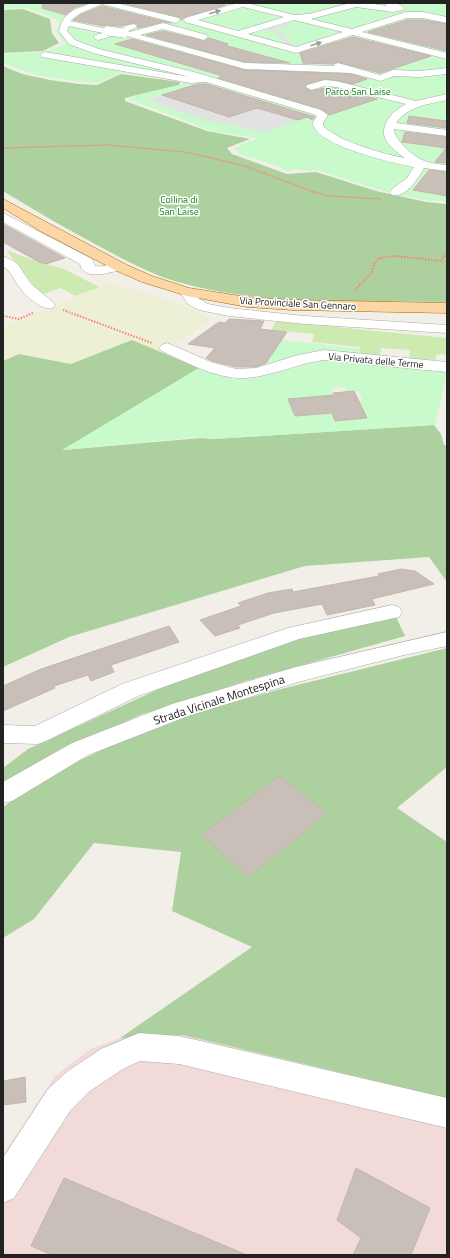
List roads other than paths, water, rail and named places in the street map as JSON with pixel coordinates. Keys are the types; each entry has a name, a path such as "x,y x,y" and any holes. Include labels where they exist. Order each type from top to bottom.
{"main road":[{"name":"Via Provinciale San Gennaro","path":"3,203 47,229 118,266 147,279 187,292 247,302 447,308"}],"street":[{"path":"99,3 76,12 65,23 63,28 65,35 72,42 78,45 198,75 206,79 317,112 323,115 318,122 318,127 322,131 347,144 378,156 447,168"},
{"path":"106,3 164,19 188,20 296,50 404,16 423,15 447,20"},
{"path":"188,20 243,3 446,55"},
{"path":"238,34 296,16 331,3"},
{"path":"309,17 355,4 393,9 400,8 388,3"},
{"path":"355,4 364,8 404,16"},
{"path":"286,7 296,16 337,20"},
{"path":"101,40 164,19"},
{"path":"360,21 384,22"},
{"path":"65,23 128,34 245,66 351,70"},
{"path":"201,24 240,25 255,29 272,34 278,39 278,45"},
{"path":"128,34 163,26 210,39"},
{"path":"296,50 295,53 297,54 381,78 393,73 420,74 447,71"},
{"path":"45,55 191,80 206,79"},
{"path":"408,67 446,55"},
{"path":"245,66 269,58"},
{"path":"423,63 447,71"},
{"path":"311,87 325,83 336,84 417,104"},
{"path":"421,164 394,141 389,134 389,125 398,114 417,104 447,97"},
{"path":"389,125 447,133"},
{"path":"396,192 412,180 421,164"},
{"path":"3,217 87,262 87,266 90,269 98,272 118,266"},
{"path":"3,260 12,266 26,287 48,305"},
{"path":"187,292 193,301 204,307 229,312 300,320 447,329"},
{"name":"Via Privata delle Terme","path":"167,348 221,370 246,374 308,357 324,355 447,367"},
{"path":"3,734 38,735 130,690 288,635 392,612"},
{"name":"Strada Vicinale Montespina","path":"3,794 80,749 180,710 296,675 404,648 447,639"},
{"path":"3,1187 59,1100 79,1081 112,1059 139,1047 179,1050 447,1113"}],"park label":[{"name":"Parco San Laise","path":"358,91"},
{"name":"Collina di San Laise","path":"179,204"}]}
